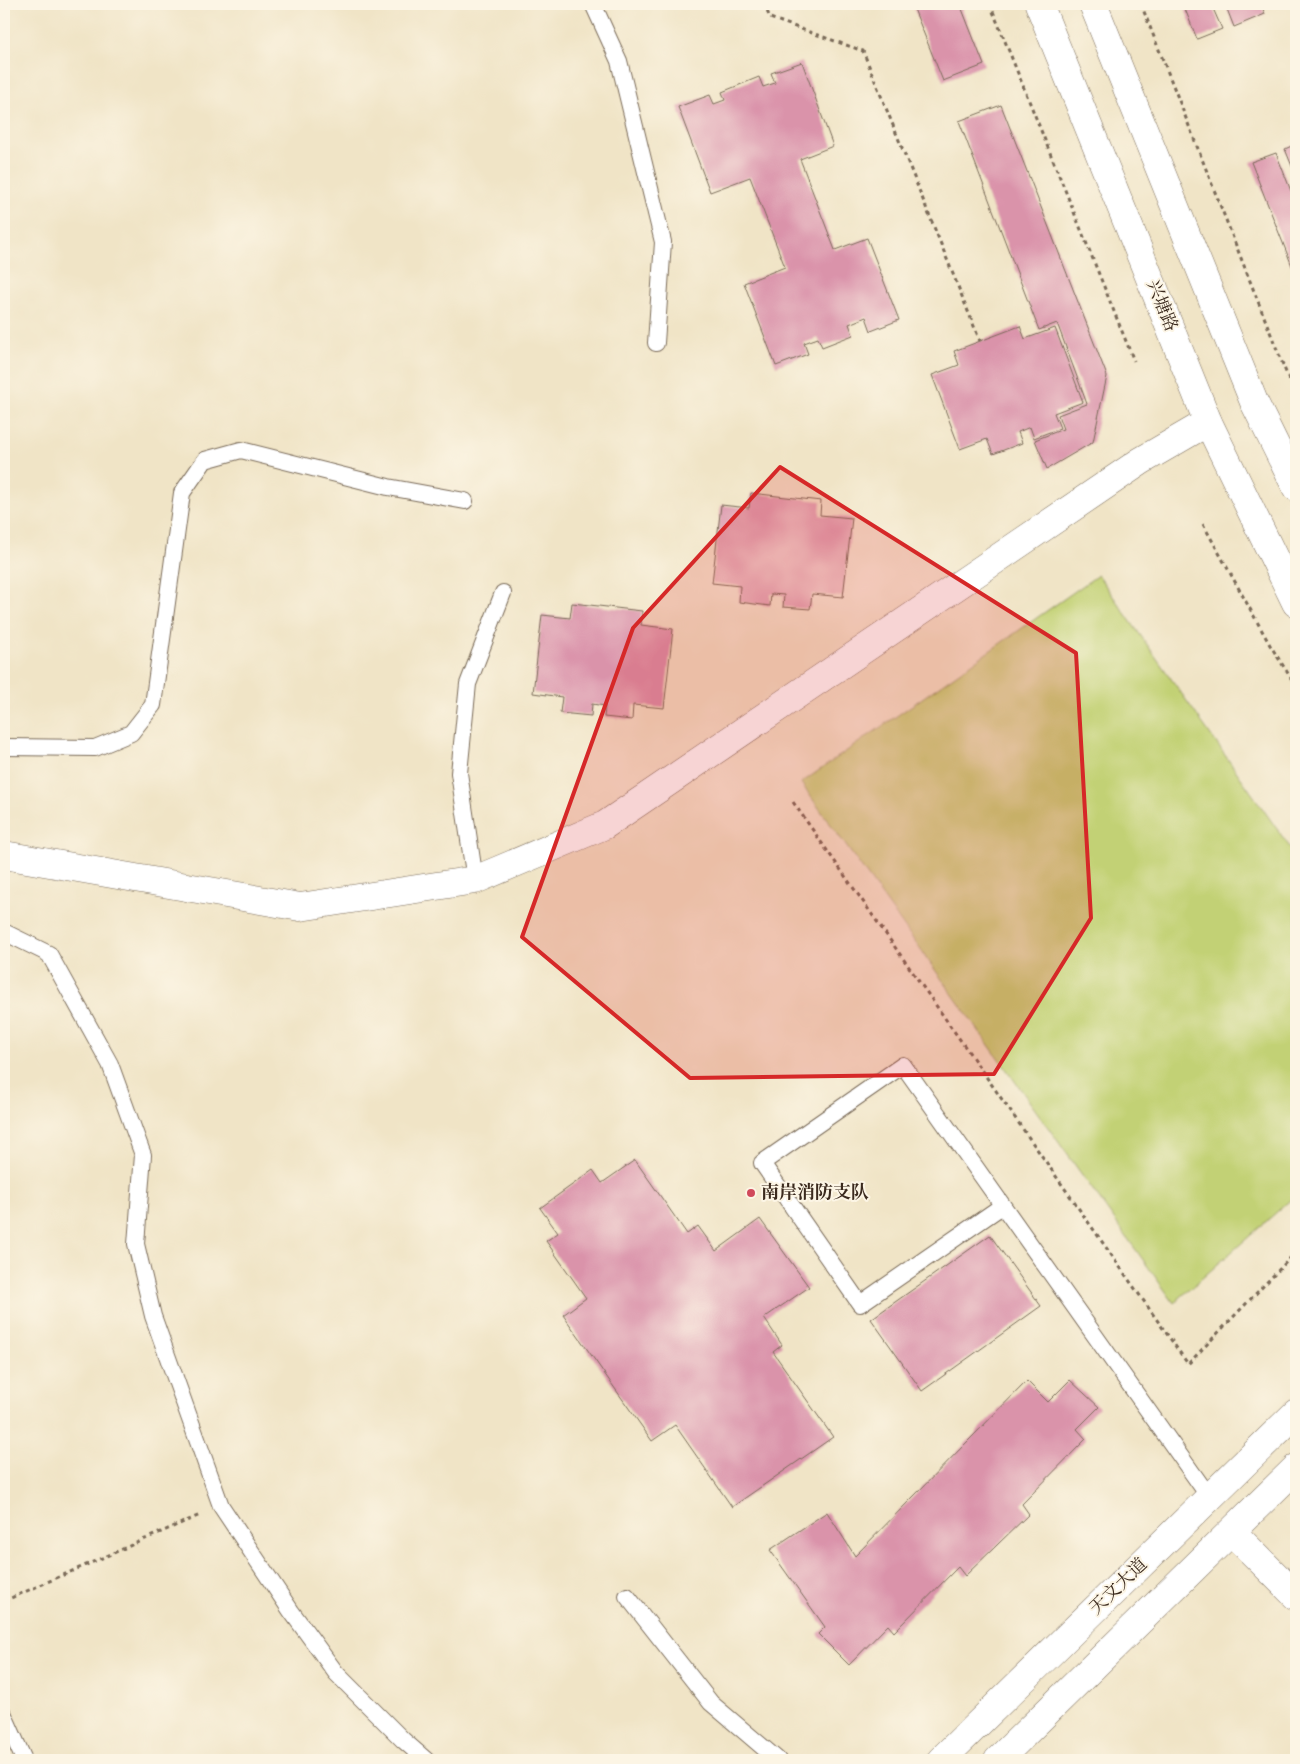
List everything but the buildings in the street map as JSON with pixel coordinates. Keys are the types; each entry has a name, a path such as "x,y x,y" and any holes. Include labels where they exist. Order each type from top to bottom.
{"main road":[{"name":"兴塘路","path":"1039,4 1208,422 1296,603"},
{"path":"1093,4 1254,402 1296,487"},
{"path":"4,855 300,907 475,880 605,824 1141,461 1208,422"},
{"name":"天文大道","path":"941,1760 1296,1413"},
{"path":"998,1760 1296,1468"},
{"path":"1232,1532 1296,1596"}],"lane":[{"path":"593,4 618,61 663,242 656,343"},
{"path":"4,747 96,748 131,733 153,705 182,493 205,460 241,450 388,487 465,501"},
{"path":"475,880 459,773 468,684 503,593"},
{"path":"4,932 49,954 110,1064 143,1154 136,1244 153,1316 221,1506 336,1673 403,1740 426,1760"},
{"path":"1002,1206 860,1304 762,1163 903,1065 1210,1498"},
{"path":"626,1596 711,1703 778,1760"},
{"path":"4,1715 24,1760"}],"path":[{"path":"764,4 770,18 863,51 980,341"},
{"path":"990,4 1134,361"},
{"path":"1141,4 1287,375 1296,393"},
{"path":"1203,524 1270,645 1296,686"},
{"path":"793,802 1188,1364 1296,1252"},
{"path":"4,1601 221,1506"}],"highlighted area":[{"path":"780,467 1076,653 1091,918 994,1074 690,1078 522,937 633,628"}],"green space":[{"path":"1098,575 1296,856 1296,1195 1174,1303 801,783"}],"place":[{"name":"南岸消防支队","path":"751,1193"}]}
